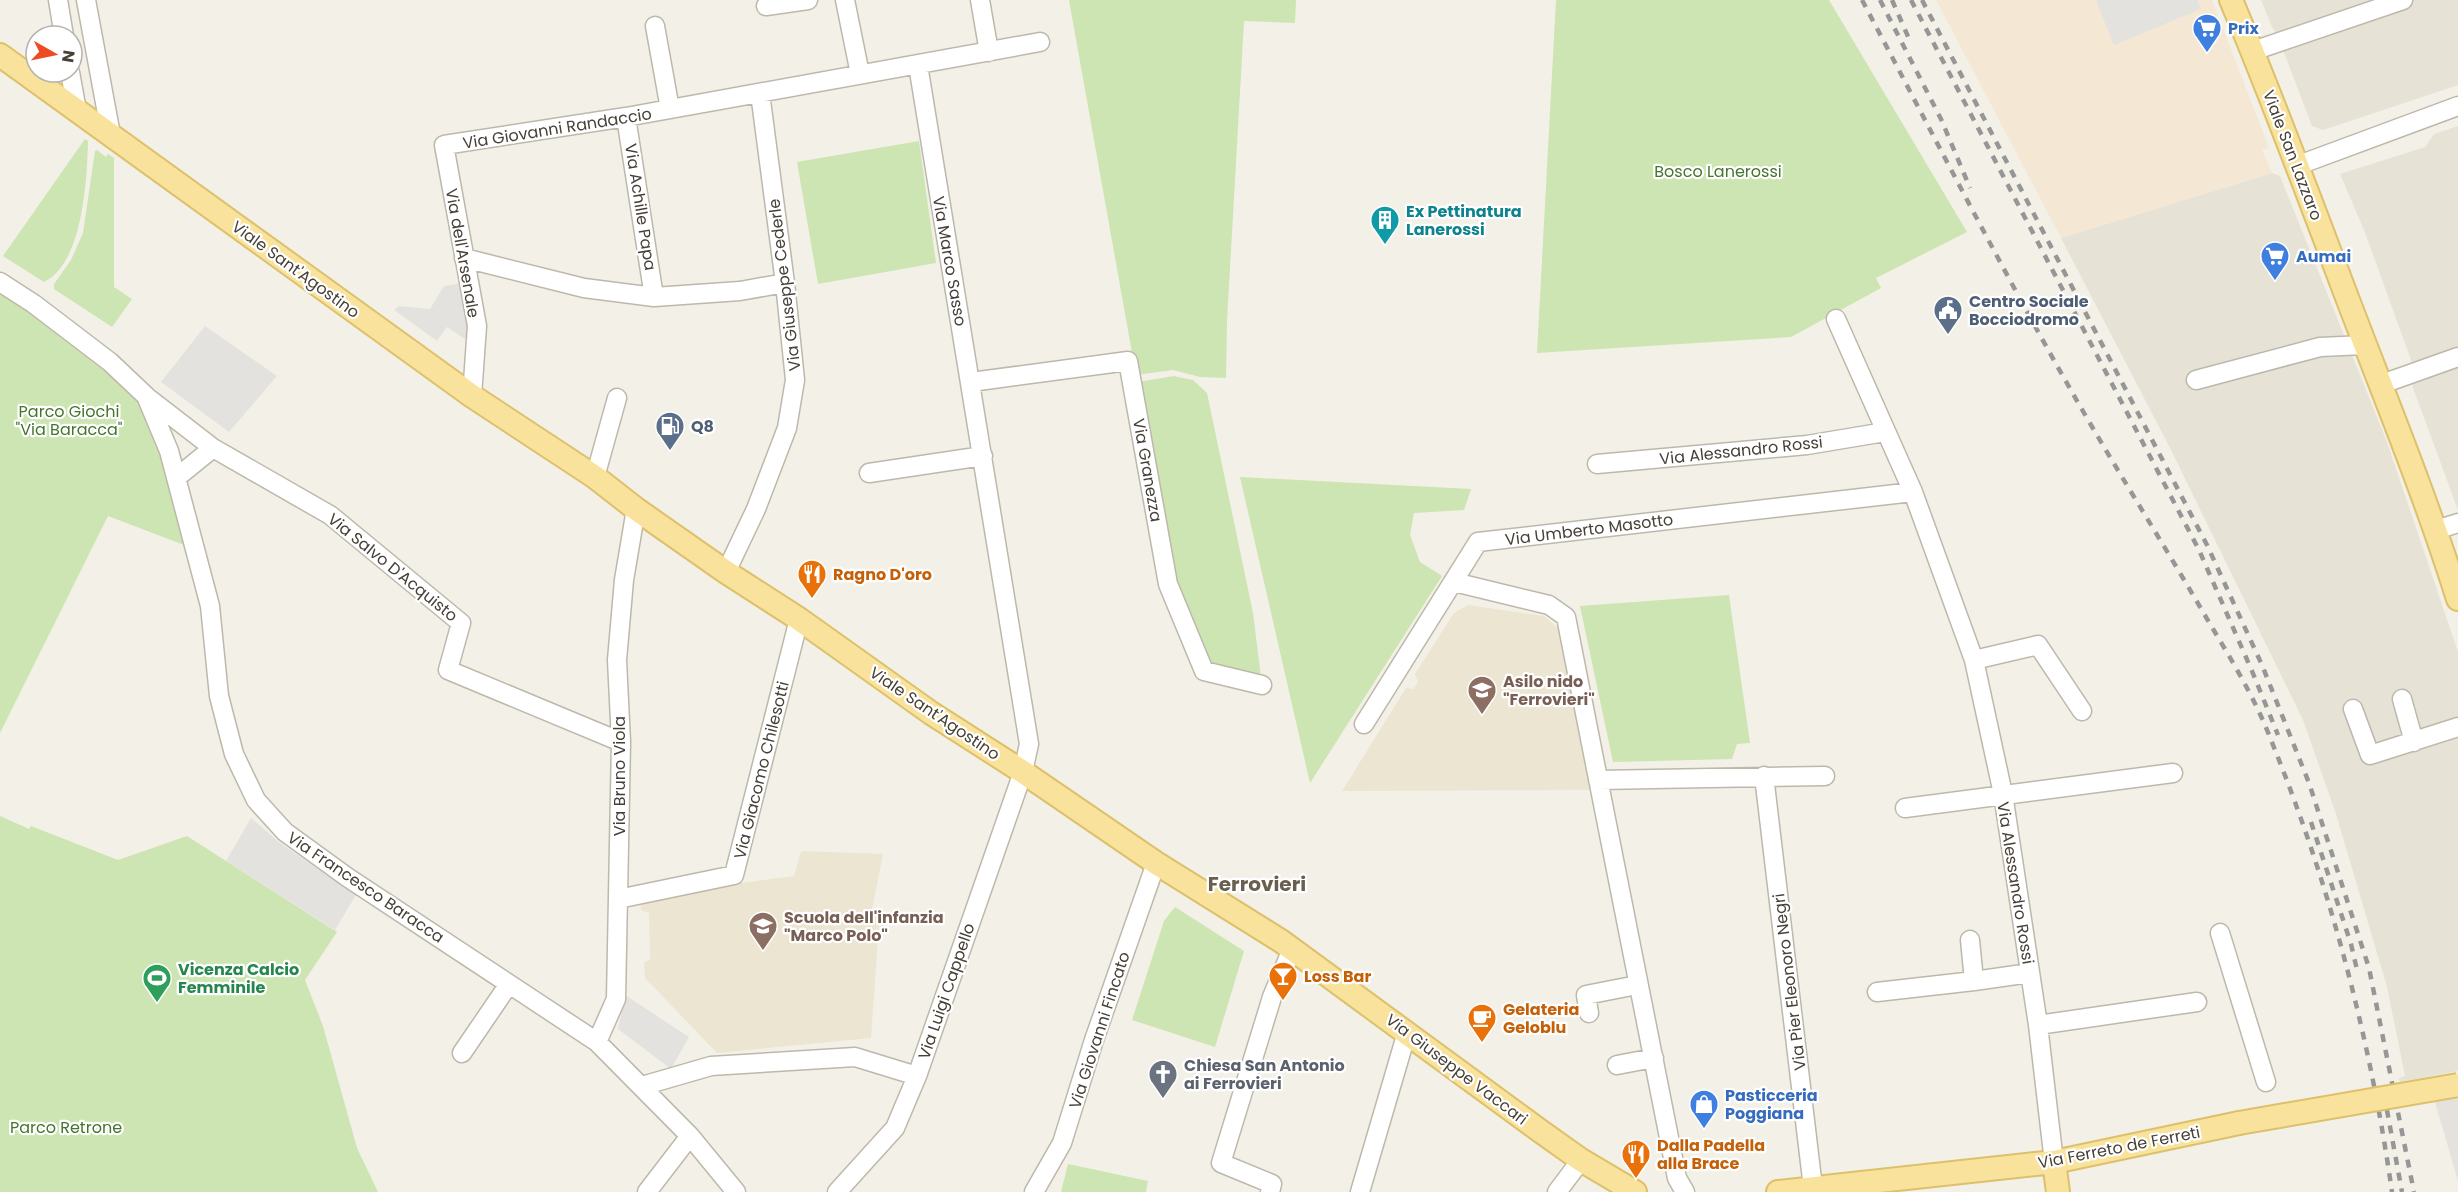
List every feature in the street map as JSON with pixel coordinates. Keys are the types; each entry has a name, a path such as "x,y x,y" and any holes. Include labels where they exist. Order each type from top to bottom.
{"main road":[{"name":"Viale San Lazzaro","path":"2231,0 2253,51 2382,384 2436,530 2458,599"},
{"name":"Viale Sant'Agostino","path":"0,55 472,396 595,477 726,572 800,619 931,713 1023,772 1156,863 1286,945"},
{"name":"Via Giuseppe Vaccari","path":"1286,945 1581,1160 1635,1192"},
{"name":"Via Ferreto de Ferreti","path":"1778,1192 2054,1162 2239,1123 2458,1085"},
{"name":"Via Alessandro Rossi","path":"2054,1162 2058,1192"}],"street":[{"path":"58,0 62,24"},
{"path":"86,0 111,135"},
{"path":"766,6 808,0"},
{"path":"845,0 860,74"},
{"path":"980,0 989,52"},
{"path":"2253,51 2403,0"},
{"name":"Via Giovanni Randaccio","path":"655,26 670,109"},
{"name":"Via Giovanni Randaccio","path":"444,146 626,117 1040,42"},
{"name":"Via Marco Sasso","path":"918,65 1029,744 1023,772"},
{"path":"72,84 77,111"},
{"name":"Via Giuseppe Cederle","path":"726,572 756,509 787,428 795,380 785,283 760,93"},
{"path":"2296,166 2458,106"},
{"name":"Via Achille Papa","path":"626,117 654,297"},
{"name":"Via dell'Arsenale","path":"444,146 477,326 472,396"},
{"path":"465,258 584,288 654,297 740,291 785,283"},
{"name":"Via Francesco Baracca","path":"0,282 34,304 110,362 146,396 169,451 210,606 222,708 234,754 256,800 285,832 347,877 597,1041 690,1136 736,1192"},
{"name":"Via Alessandro Rossi","path":"1836,320 1913,492 1974,660 2003,794 2038,1025 2054,1162"},
{"path":"2196,380 2320,347 2365,345"},
{"path":"2382,384 2458,357"},
{"name":"Via Granezza","path":"971,382 1128,361 1168,584 1204,671 1262,685"},
{"path":"146,396 213,448 176,478"},
{"path":"595,477 617,398"},
{"name":"Via Alessandro Rossi","path":"1597,464 1807,445 1885,432"},
{"name":"Via Salvo D'Acquisto","path":"213,448 330,515 461,622 448,670 621,742"},
{"path":"869,473 983,456"},
{"name":"Via Umberto Masotto","path":"1364,724 1478,542 1913,492"},
{"name":"Via Bruno Viola","path":"597,1041 616,999 621,742 617,660 624,580 636,508"},
{"path":"2436,530 2458,523"},
{"path":"1454,582 1549,605 1566,617 1677,1178 1685,1192"},
{"name":"Via Giacomo Chilesotti","path":"618,899 734,875 800,619"},
{"path":"1974,660 2038,645 2082,711"},
{"path":"2402,699 2414,742"},
{"path":"2354,709 2370,755 2458,727"},
{"name":"Via Luigi Cappello","path":"837,1192 895,1128 917,1076 1023,772"},
{"name":"Via Alessandro Rossi","path":"1905,808 2173,773"},
{"name":"Via Pier Eleonoro Negri","path":"1764,776 1813,1188"},
{"path":"1598,780 1825,776"},
{"name":"Via Giovanni Fincato","path":"1034,1192 1062,1143 1094,1040 1156,863"},
{"path":"2220,933 2266,1082"},
{"path":"1970,940 1974,981"},
{"path":"1270,1192 1272,1184 1221,1163 1286,945"},
{"name":"Via Alessandro Rossi","path":"1877,992 2030,972"},
{"path":"462,1053 509,984"},
{"path":"1590,1013 1586,995 1638,985"},
{"path":"2038,1025 2197,1002"},
{"path":"1360,1192 1407,1032"},
{"path":"642,1086 711,1066 855,1057 917,1076"},
{"path":"1617,1065 1654,1058"},
{"path":"647,1192 690,1136"},
{"path":"1557,1192 1581,1160"}],"shaded area":[{"path":"1936,0 2212,0 2269,148 2262,150 2272,173 2061,238"},
{"path":"2096,0 2197,0 2201,9 2114,45"},
{"path":"2261,0 2458,0 2458,85 2323,130 2312,126 2277,34"},
{"path":"2458,126 2458,510 2413,388 2411,360 2364,230 2340,174 2425,147 2434,134"},
{"path":"2272,173 2280,176 2387,442 2458,652 2458,1071 2400,1082 2399,1078 2405,1076 2387,987 2336,814 2303,720 2170,448 2061,238"},
{"path":"463,283 471,329 465,339 447,327 437,341 394,310 399,306 430,309 444,286"},
{"path":"205,326 277,376 229,432 161,382"},
{"name":"Asilo nido \"Ferrovieri\"","path":"1468,605 1544,616 1558,628 1591,790 1342,791 1406,688 1413,689 1418,682 1415,674 1454,613"},
{"path":"251,818 280,843 356,895 335,930 226,861"},
{"name":"Scuola dell'infanzia \"Marco Polo\"","path":"801,851 883,854 872,909 880,910 871,1038 717,1053 645,978 644,963 650,959 649,913 641,910 640,896 794,876"},
{"path":"625,995 689,1037 671,1069 618,1029"},
{"path":"2458,1097 2458,1181 2435,1102"}],"green space":[{"path":"1069,0 1296,0 1295,23 1244,21 1227,321 1226,378 1200,377 1173,370 1136,375"},
{"name":"Bosco Lanerossi","path":"1556,0 1829,0 1967,232 1876,278 1881,288 1791,337 1537,353"},
{"path":"85,139 88,141 84,198 75,239 57,272 44,282 3,256"},
{"path":"919,141 936,263 818,284 797,162"},
{"path":"97,150 106,157 108,154 114,158 114,287 132,299 112,327 54,289 54,284 71,260 83,233 95,151"},
{"name":"Parco Giochi \"Via Baracca\"","path":"0,290 105,360 138,395 150,418 184,545 108,516 0,733"},
{"path":"1174,376 1193,380 1207,393 1253,613 1262,685 1204,671 1168,584 1132,383"},
{"path":"1240,477 1471,489 1464,510 1414,513 1410,535 1420,562 1442,576 1310,783"},
{"path":"1729,595 1750,743 1737,744 1732,759 1613,762 1580,606"},
{"name":"Vicenza Calcio Femminile","path":"0,816 29,829 31,826 118,860 187,836 337,932 305,980 323,1026 357,1148 378,1192 0,1192"},
{"path":"1175,907 1244,951 1215,1047 1132,1020 1164,921"},
{"path":"1068,1164 1148,1181 1146,1192 1061,1192"}],"railway":[{"path":"1862,0 2055,362 2231,659 2264,723 2312,850 2345,962 2372,1076 2392,1192"},
{"path":"1880,0 1941,119 1970,188"},
{"path":"1892,0 1910,41"},
{"path":"1911,0 2199,550 2278,735"},
{"path":"1922,0 2207,545 2262,665 2309,783 2369,968 2414,1192"},
{"path":"2311,822 2351,944 2358,974"},
{"path":"2384,1094 2402,1192"}],"place":[{"name":"Prix","path":"2207,54"},
{"name":"Ex Pettinatura Lanerossi","path":"1385,246"},
{"name":"Aumai","path":"2275,282"},
{"name":"Centro Sociale Bocciodromo","path":"1948,336"},
{"name":"Q8","path":"670,452"},
{"name":"Ragno D'oro","path":"812,600"},
{"name":"Asilo nido \"Ferrovieri\"","path":"1482,716"},
{"name":"Scuola dell'infanzia \"Marco Polo\"","path":"763,952"},
{"name":"Loss Bar","path":"1283,1002"},
{"name":"Vicenza Calcio Femminile","path":"157,1004"},
{"name":"Gelateria Geloblu","path":"1482,1044"},
{"name":"Chiesa San Antonio ai Ferrovieri","path":"1163,1100"},
{"name":"Pasticceria Poggiana","path":"1704,1130"},
{"name":"Dalla Padella alla Brace","path":"1636,1180"}],"district":[{"name":"Ferrovieri","path":"1257,884"}],"park label":[{"name":"Parco Retrone","path":"66,1127"}]}
